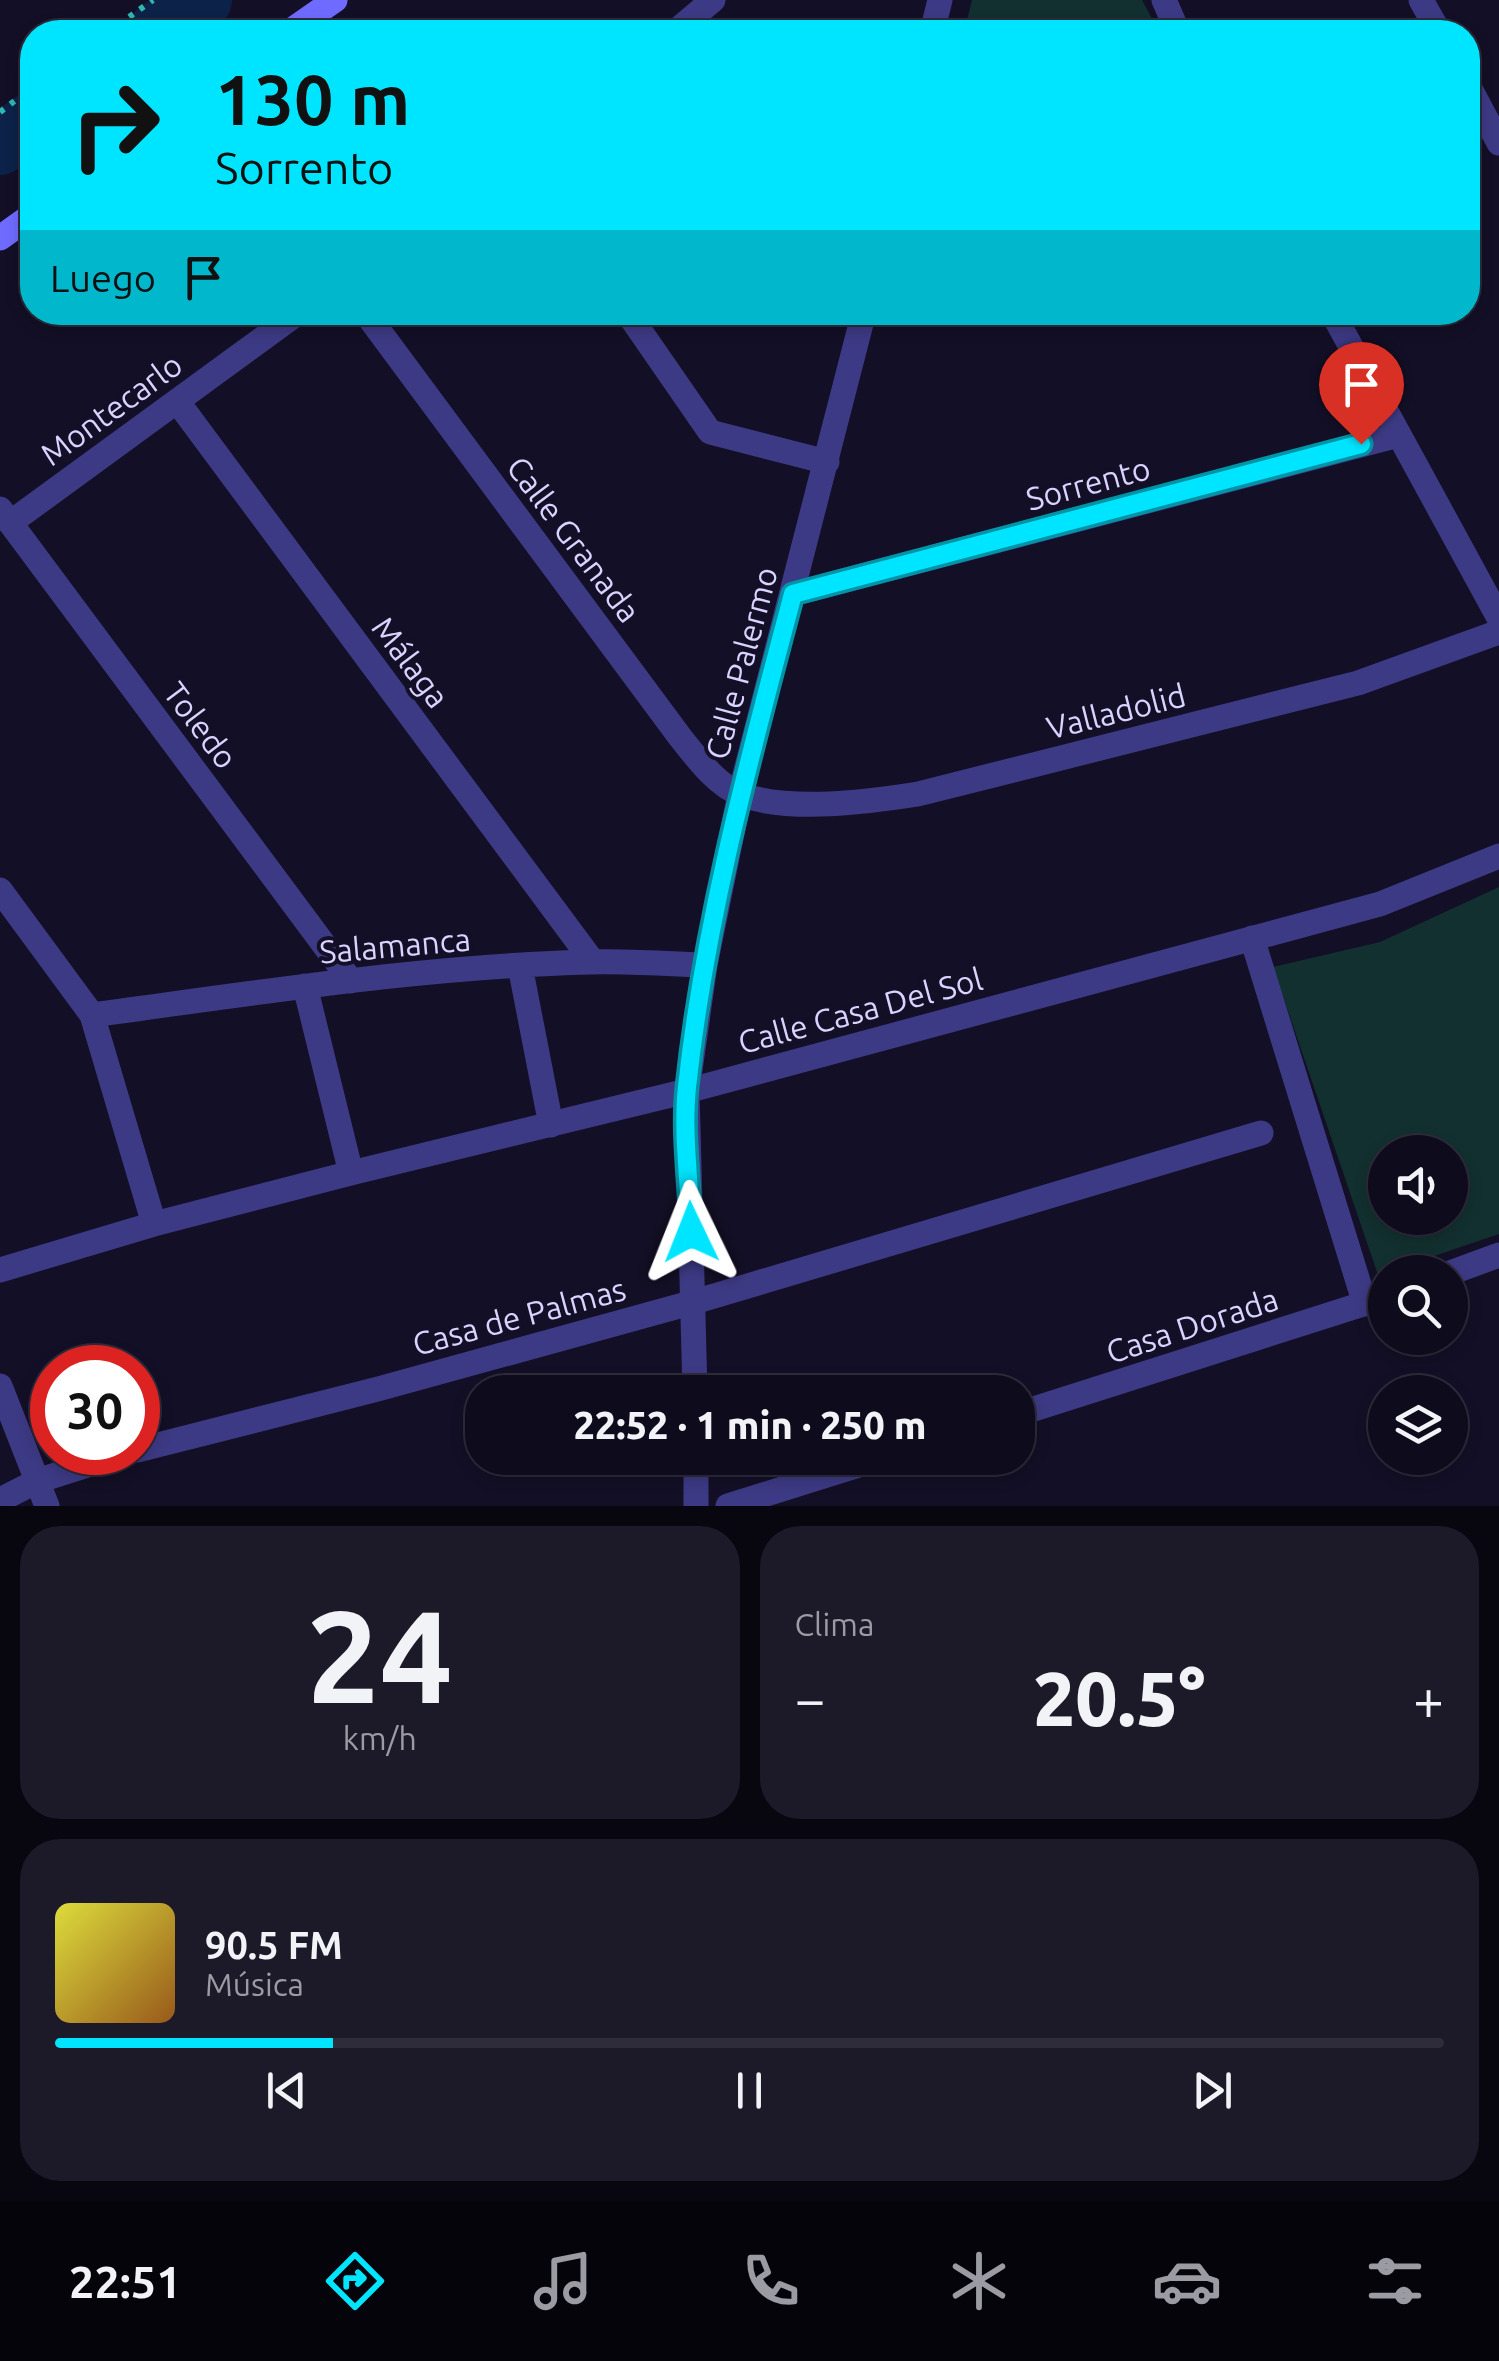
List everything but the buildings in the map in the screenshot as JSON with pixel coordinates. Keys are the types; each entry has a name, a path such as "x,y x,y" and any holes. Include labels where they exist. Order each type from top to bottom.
{"street":[{"path":"306,20 335,0"},
{"path":"689,20 713,0"},
{"path":"1480,107 1499,143"},
{"name":"Montecarlo","path":"5,516 176,401 280,325"},
{"name":"Calle Granada","path":"375,325 680,737 717,778 740,794"},
{"path":"637,325 710,432 827,462"},
{"name":"Calle Palermo","path":"695,1375 687,1091 705,965 740,794 861,325"},
{"path":"1339,325 1499,618"},
{"name":"Málaga","path":"176,401 593,962"},
{"name":"Sorrento","path":"793,594 1399,434"},
{"name":"Toledo","path":"5,516 350,981"},
{"name":"Valladolid","path":"740,794 808,802 868,802 918,794 1358,683 1499,632"},
{"name":"Calle Casa Del Sol","path":"0,1270 154,1224 687,1091 1380,904 1499,856"},
{"path":"0,890 92,1015 154,1224"},
{"path":"1252,938 1368,1280"},
{"name":"Salamanca","path":"92,1015 305,986 520,966 593,962 705,965"},
{"path":"520,966 552,1126"},
{"path":"305,986 351,1172"},
{"name":"Casa de Palmas","path":"160,1444 694,1302 1261,1133"},
{"path":"1468,1266 1499,1255"},
{"name":"Casa Dorada","path":"1035,1409 1368,1303"},
{"path":"0,1386 47,1506"},
{"path":"0,1500 53,1475"},
{"path":"696,1475 696,1506"},
{"path":"728,1506 827,1475"}],"path":[{"path":"125,20 153,0"}],"green space":[{"path":"972,0 1142,0 1153,20 967,20"},
{"path":"1499,887 1499,1234 1437,1255 1371,1255 1273,967 1380,942"}],"waterway":[{"path":"174,20 202,0"},
{"path":"0,145 20,131"}],"route":[{"path":"691,1232 687,1091 705,965 740,794 793,594 1361,444"}]}
